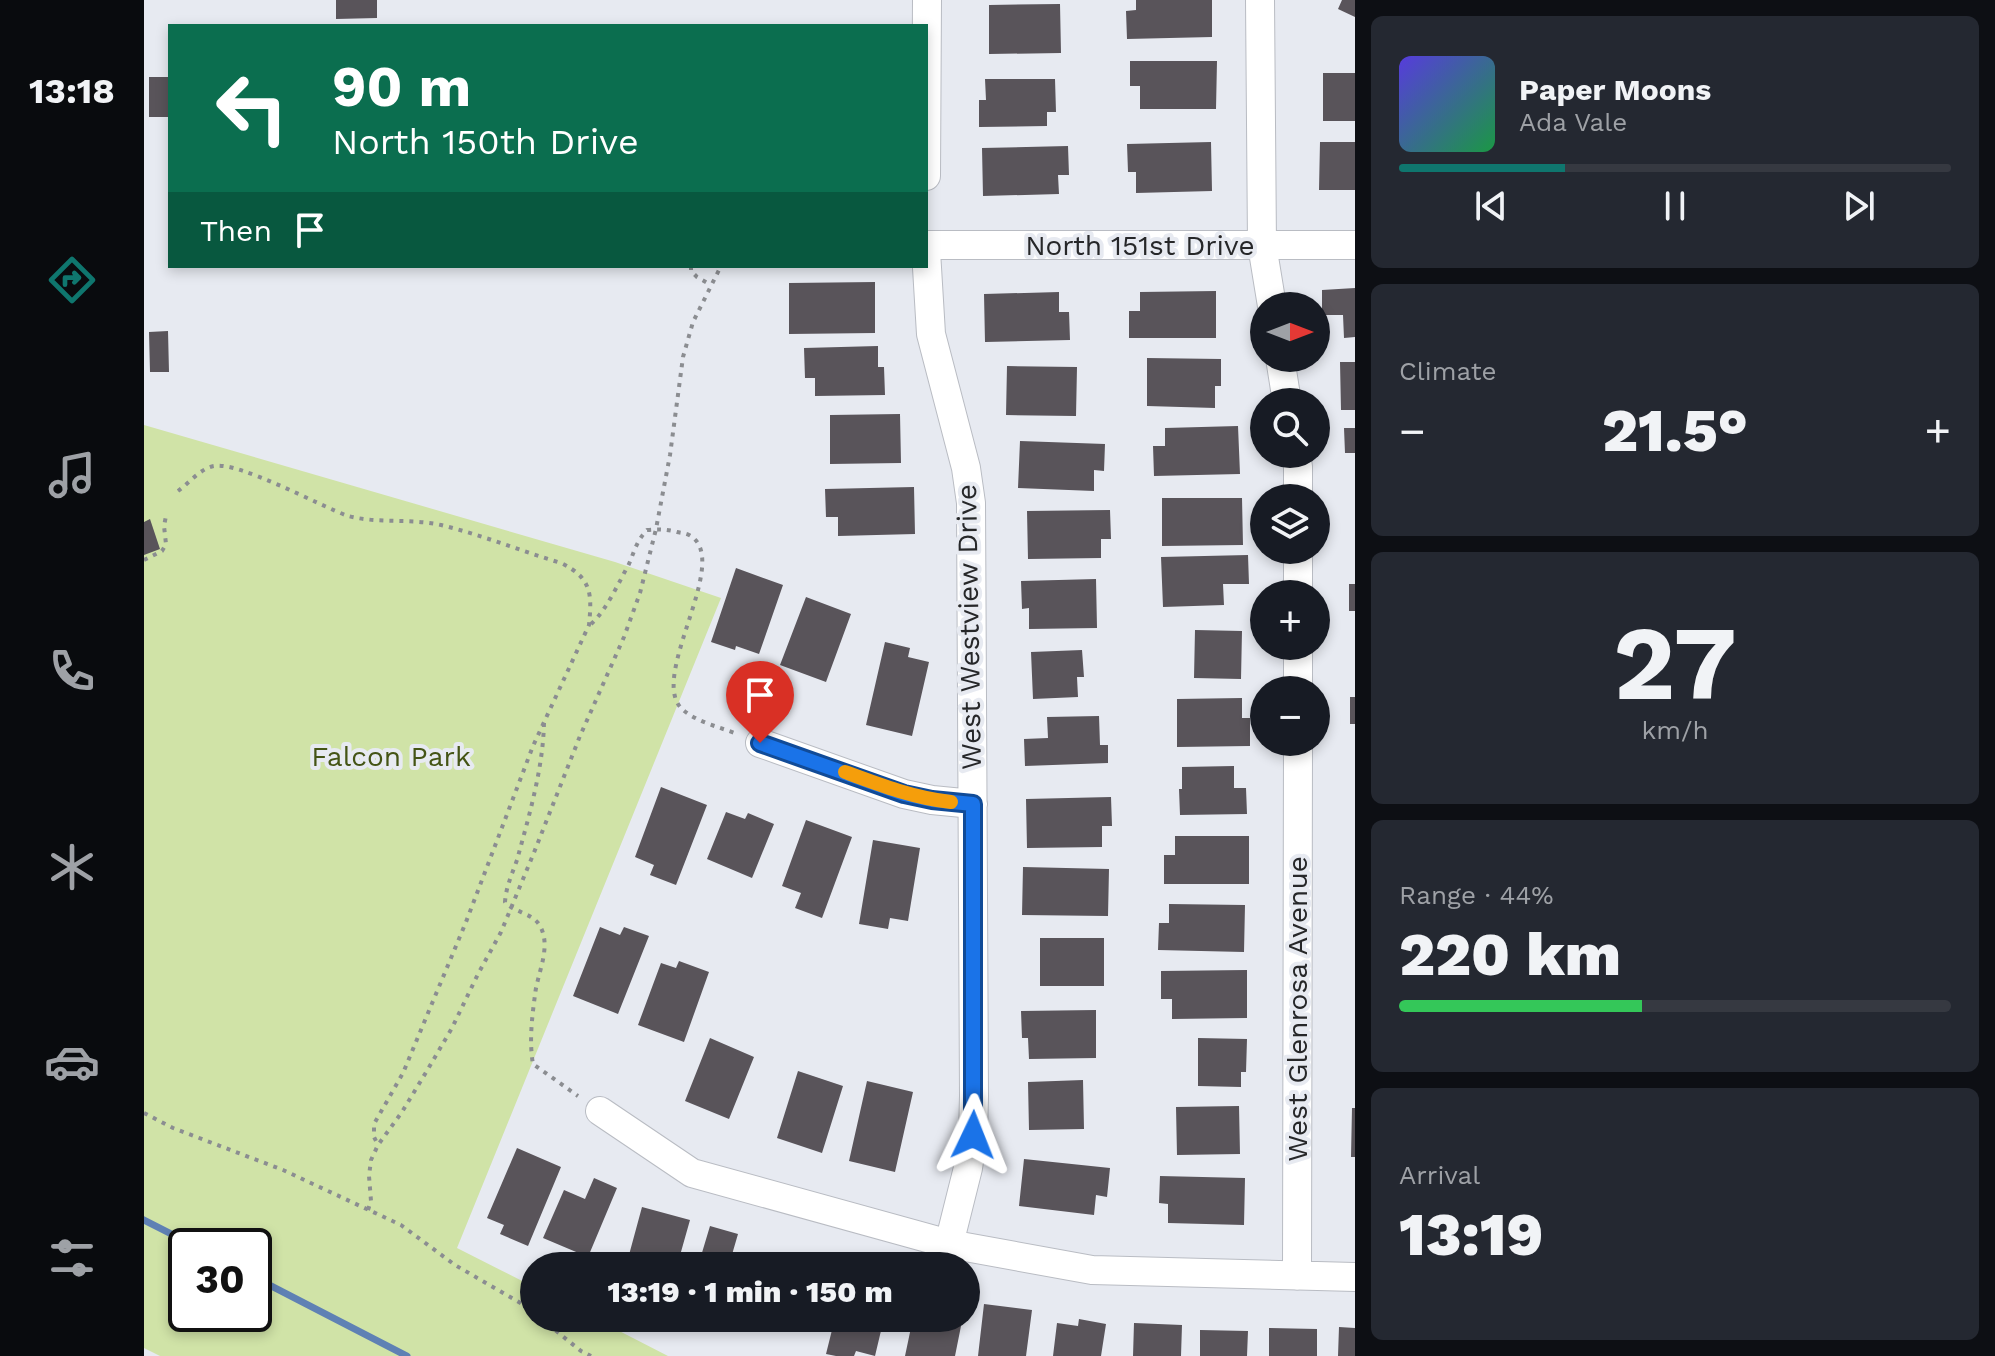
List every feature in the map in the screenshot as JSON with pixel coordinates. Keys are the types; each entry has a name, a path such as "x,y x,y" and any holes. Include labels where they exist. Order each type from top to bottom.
{"street":[{"path":"927,0 927,24"},
{"path":"1260,0 1262,245 1270,292"},
{"name":"North 151st Drive","path":"928,245 1355,245"},
{"name":"West Westview Drive","path":"927,268 931,334 966,468 971,503 973,1135 949,1244"},
{"path":"760,743 904,794 973,804"},
{"name":"West Glenrosa Avenue","path":"1297,1276 1298,756"},
{"path":"600,1111 692,1173 949,1244 1092,1270 1355,1277"}],"path":[{"path":"691,268 697,277 712,285"},
{"path":"368,1210 371,1201 371,1160 452,1028 511,908 580,736 624,637 640,593 656,529 683,357 693,322 720,268"},
{"path":"178,491 210,466 223,465 364,521 440,525 561,563 584,578 589,588 589,625 544,721 413,1050 374,1124 374,1137 378,1145"},
{"path":"144,560 162,551 166,544 166,516"},
{"path":"589,625 599,617 629,564 640,537 647,530 666,529 689,535 699,545 702,561 698,597 680,650 674,696 679,707 690,716 760,743"},
{"path":"544,721 540,767 516,862 505,892 505,902 511,908 531,916 540,925 544,937 544,954 535,992 533,1064 600,1111"},
{"path":"144,1113 173,1128 283,1170 401,1225 455,1265 520,1303"},
{"path":"557,1332 591,1356"}],"green space":[{"name":"Falcon Park","path":"144,425 615,562 721,598 457,1248 520,1280 520,1332 621,1332 668,1356 160,1356 144,1348"}],"building":[{"path":"336,0 377,0 377,18 336,19"},
{"path":"1136,0 1212,0 1212,37 1127,39 1126,11 1136,10"},
{"path":"1342,0 1355,0 1355,17 1338,9"},
{"path":"1060,4 1061,53 989,54 989,5"},
{"path":"1130,61 1217,61 1216,109 1140,109 1140,86 1130,86"},
{"path":"1323,73 1355,73 1355,121 1323,121"},
{"path":"149,77 168,77 168,117 149,117"},
{"path":"985,79 1055,79 1056,112 1047,112 1047,126 979,127 979,100 986,100"},
{"path":"1211,142 1212,191 1136,193 1136,172 1128,172 1127,144"},
{"path":"1320,142 1355,142 1355,190 1319,190"},
{"path":"1068,146 1069,175 1058,175 1059,194 983,196 982,148"},
{"path":"875,282 875,333 789,334 789,283"},
{"path":"1355,288 1355,337 1344,338 1343,315 1330,315 1330,292 1322,290"},
{"path":"1216,291 1216,338 1129,338 1129,311 1140,311 1140,292"},
{"path":"1059,292 1059,312 1069,312 1070,340 985,342 984,294"},
{"path":"168,331 169,372 150,372 149,332"},
{"path":"878,346 878,367 884,367 885,395 815,396 815,378 805,378 804,348"},
{"path":"1147,358 1221,359 1221,386 1215,386 1215,408 1147,406"},
{"path":"1340,362 1355,362 1355,410 1341,410"},
{"path":"1007,366 1077,367 1076,416 1006,415"},
{"path":"900,414 901,463 830,464 830,415"},
{"path":"1238,426 1240,474 1154,476 1153,446 1165,446 1165,428"},
{"path":"1344,428 1355,428 1355,453 1345,453"},
{"path":"1020,441 1105,444 1104,471 1094,470 1094,491 1018,488"},
{"path":"914,487 915,534 838,536 838,517 826,517 825,489"},
{"path":"1162,498 1242,498 1243,545 1162,546"},
{"path":"1110,510 1111,539 1101,539 1101,558 1028,559 1027,511"},
{"path":"150,519 160,549 144,555 144,522"},
{"path":"1248,555 1249,584 1223,584 1224,605 1163,607 1161,557"},
{"path":"736,568 783,585 759,654 711,642"},
{"path":"1096,579 1097,628 1029,629 1029,608 1022,609 1021,581"},
{"path":"1349,584 1355,584 1355,611 1349,611"},
{"path":"806,597 851,614 826,682 780,665"},
{"path":"1195,630 1242,631 1241,679 1194,678"},
{"path":"885,642 910,648 908,657 929,662 912,736 866,725"},
{"path":"1082,650 1084,677 1077,677 1078,697 1033,699 1031,652"},
{"path":"1350,697 1355,697 1355,724 1350,724"},
{"path":"1242,698 1242,718 1250,718 1250,746 1177,747 1177,699"},
{"path":"1099,716 1100,745 1108,745 1108,763 1025,766 1024,739 1048,738 1047,717"},
{"path":"1234,766 1234,788 1246,788 1247,814 1180,815 1182,767"},
{"path":"661,787 707,805 676,885 650,875 654,865 635,857"},
{"path":"1111,797 1112,826 1102,826 1102,847 1027,848 1026,799"},
{"path":"726,812 745,819 748,813 774,824 752,878 707,859"},
{"path":"806,820 852,837 822,918 795,908 801,893 782,886"},
{"path":"1175,836 1249,836 1249,884 1164,884 1164,855 1175,855"},
{"path":"873,840 920,848 908,921 890,918 888,929 859,924"},
{"path":"1023,867 1109,869 1108,916 1022,915"},
{"path":"1169,904 1245,905 1244,952 1158,950 1159,923 1169,923"},
{"path":"600,927 620,935 624,927 649,936 618,1014 573,996"},
{"path":"1040,938 1104,938 1104,986 1040,986"},
{"path":"679,961 709,972 684,1042 638,1025 661,963 676,968"},
{"path":"1247,970 1247,1018 1172,1019 1172,999 1161,999 1161,971"},
{"path":"1096,1010 1096,1058 1029,1059 1028,1038 1022,1038 1021,1011"},
{"path":"710,1038 754,1057 729,1119 685,1101"},
{"path":"1198,1038 1247,1039 1246,1072 1241,1072 1241,1087 1198,1086"},
{"path":"798,1071 843,1086 822,1153 777,1138"},
{"path":"1083,1080 1084,1129 1029,1130 1028,1082"},
{"path":"867,1081 913,1092 895,1172 849,1161"},
{"path":"1239,1106 1240,1154 1177,1155 1176,1107"},
{"path":"1352,1108 1355,1108 1355,1157 1351,1157"},
{"path":"517,1148 561,1167 528,1246 500,1234 504,1225 487,1218"},
{"path":"1024,1159 1110,1168 1107,1197 1096,1195 1094,1215 1019,1206"},
{"path":"1160,1176 1245,1178 1244,1225 1168,1223 1168,1204 1159,1203"},
{"path":"594,1178 617,1188 590,1252 576,1252 543,1238 564,1190 585,1199"},
{"path":"642,1207 690,1220 681,1252 630,1252"},
{"path":"710,1226 738,1234 733,1252 702,1252"},
{"path":"984,1304 1032,1310 1026,1356 978,1356"},
{"path":"1079,1319 1106,1324 1101,1356 1053,1356 1057,1323 1078,1326"},
{"path":"1134,1323 1182,1325 1181,1356 1133,1356"},
{"path":"1339,1327 1355,1328 1355,1356 1338,1356"},
{"path":"1269,1328 1317,1329 1317,1356 1269,1356"},
{"path":"1200,1330 1248,1331 1247,1356 1200,1356"},
{"path":"832,1332 881,1332 875,1356 856,1351 854,1356 826,1354"},
{"path":"910,1332 960,1332 955,1356 905,1356"}],"waterway":[{"path":"144,1220 168,1232"},
{"path":"272,1286 407,1356"}],"slow traffic":[{"path":"845,772 904,794 951,802"}],"route":[{"path":"760,743 904,794 973,804 973,1135"}]}
